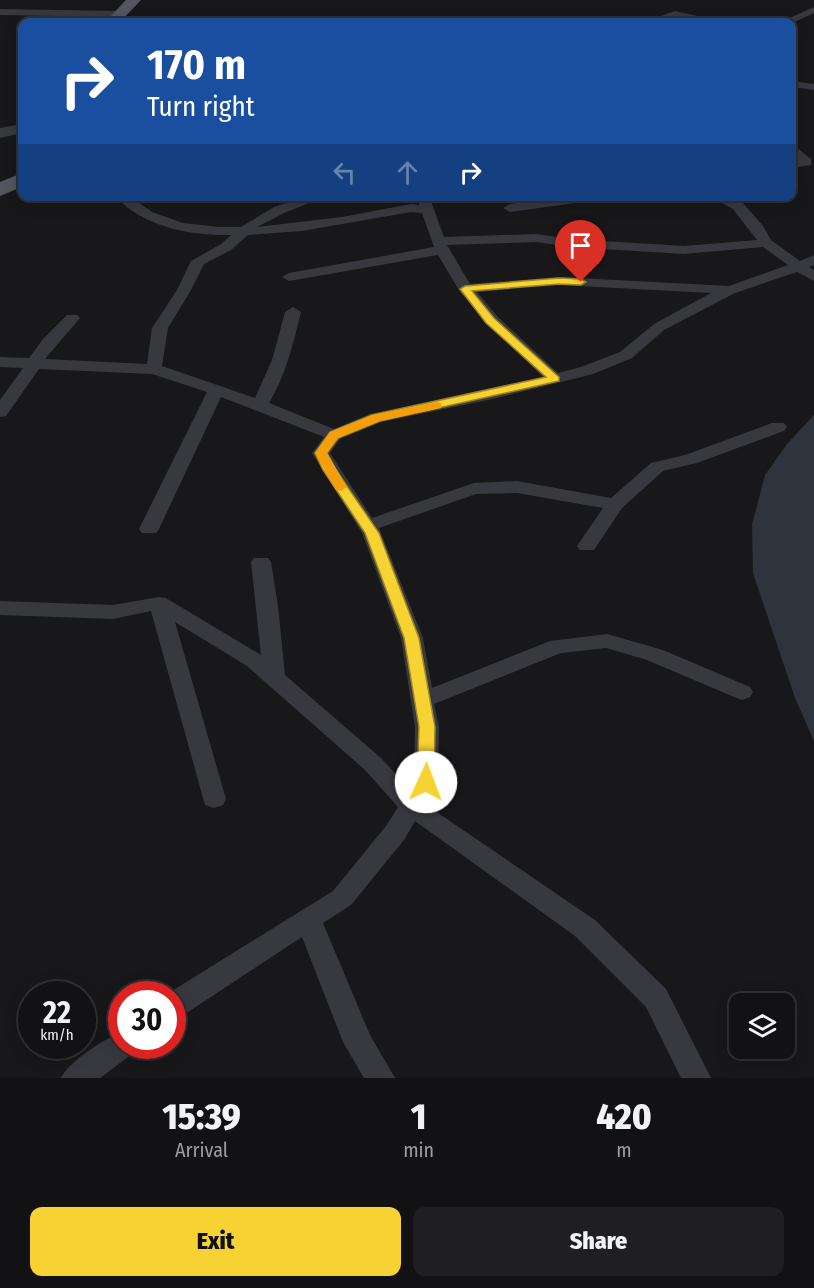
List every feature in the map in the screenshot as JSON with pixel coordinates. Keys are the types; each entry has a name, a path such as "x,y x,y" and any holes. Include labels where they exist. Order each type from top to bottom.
{"main road":[{"path":"116,18 134,0"},
{"path":"0,190 18,181"}],"street":[{"path":"795,18 814,10"},
{"path":"0,12 116,18"},
{"path":"662,18 675,14 694,18"},
{"path":"796,85 814,87"},
{"path":"0,133 18,130"},
{"path":"796,152 807,162 796,163"},
{"path":"127,201 143,213 191,230 244,233 296,228 411,208 425,203 440,246 465,289 490,321 555,379"},
{"path":"154,369 160,328 184,290 198,261 226,247 254,223 279,210 306,201"},
{"path":"510,208 561,201"},
{"path":"726,201 738,206 758,229 766,243 810,267"},
{"path":"289,277 440,246 536,238 570,243 684,250 766,243"},
{"path":"186,998 342,898 396,833 426,782 427,727 412,638 372,533 321,453 334,435 376,418 586,371 626,355 659,327 730,290 810,267"},
{"path":"465,289 559,281 730,290"},
{"path":"259,405 270,389 282,358 293,312"},
{"path":"0,412 49,342 72,318"},
{"path":"0,362 154,369 259,405 334,435"},
{"path":"149,529 216,390"},
{"path":"587,546 615,504 657,467 691,459 778,428"},
{"path":"367,526 474,489 517,487 615,504"},
{"path":"261,562 268,606 273,677"},
{"path":"159,603 214,799"},
{"path":"0,608 113,612 159,603 255,661 373,764 411,806 585,928 656,998 696,1078"},
{"path":"423,700 558,646 607,641 655,655 742,692"},
{"path":"308,918 358,1042 380,1078"},
{"path":"76,1078 108,1055"}],"shaded area":[{"path":"814,415 814,741 795,698 753,573 752,525 765,475 787,444"}],"slow traffic":[{"path":"341,487 321,453 334,435 376,418 437,405"}],"route":[{"path":"426,782 427,727 412,638 372,533 321,453 334,435 376,418 555,379 490,321 465,289 559,281 581,282"}]}
